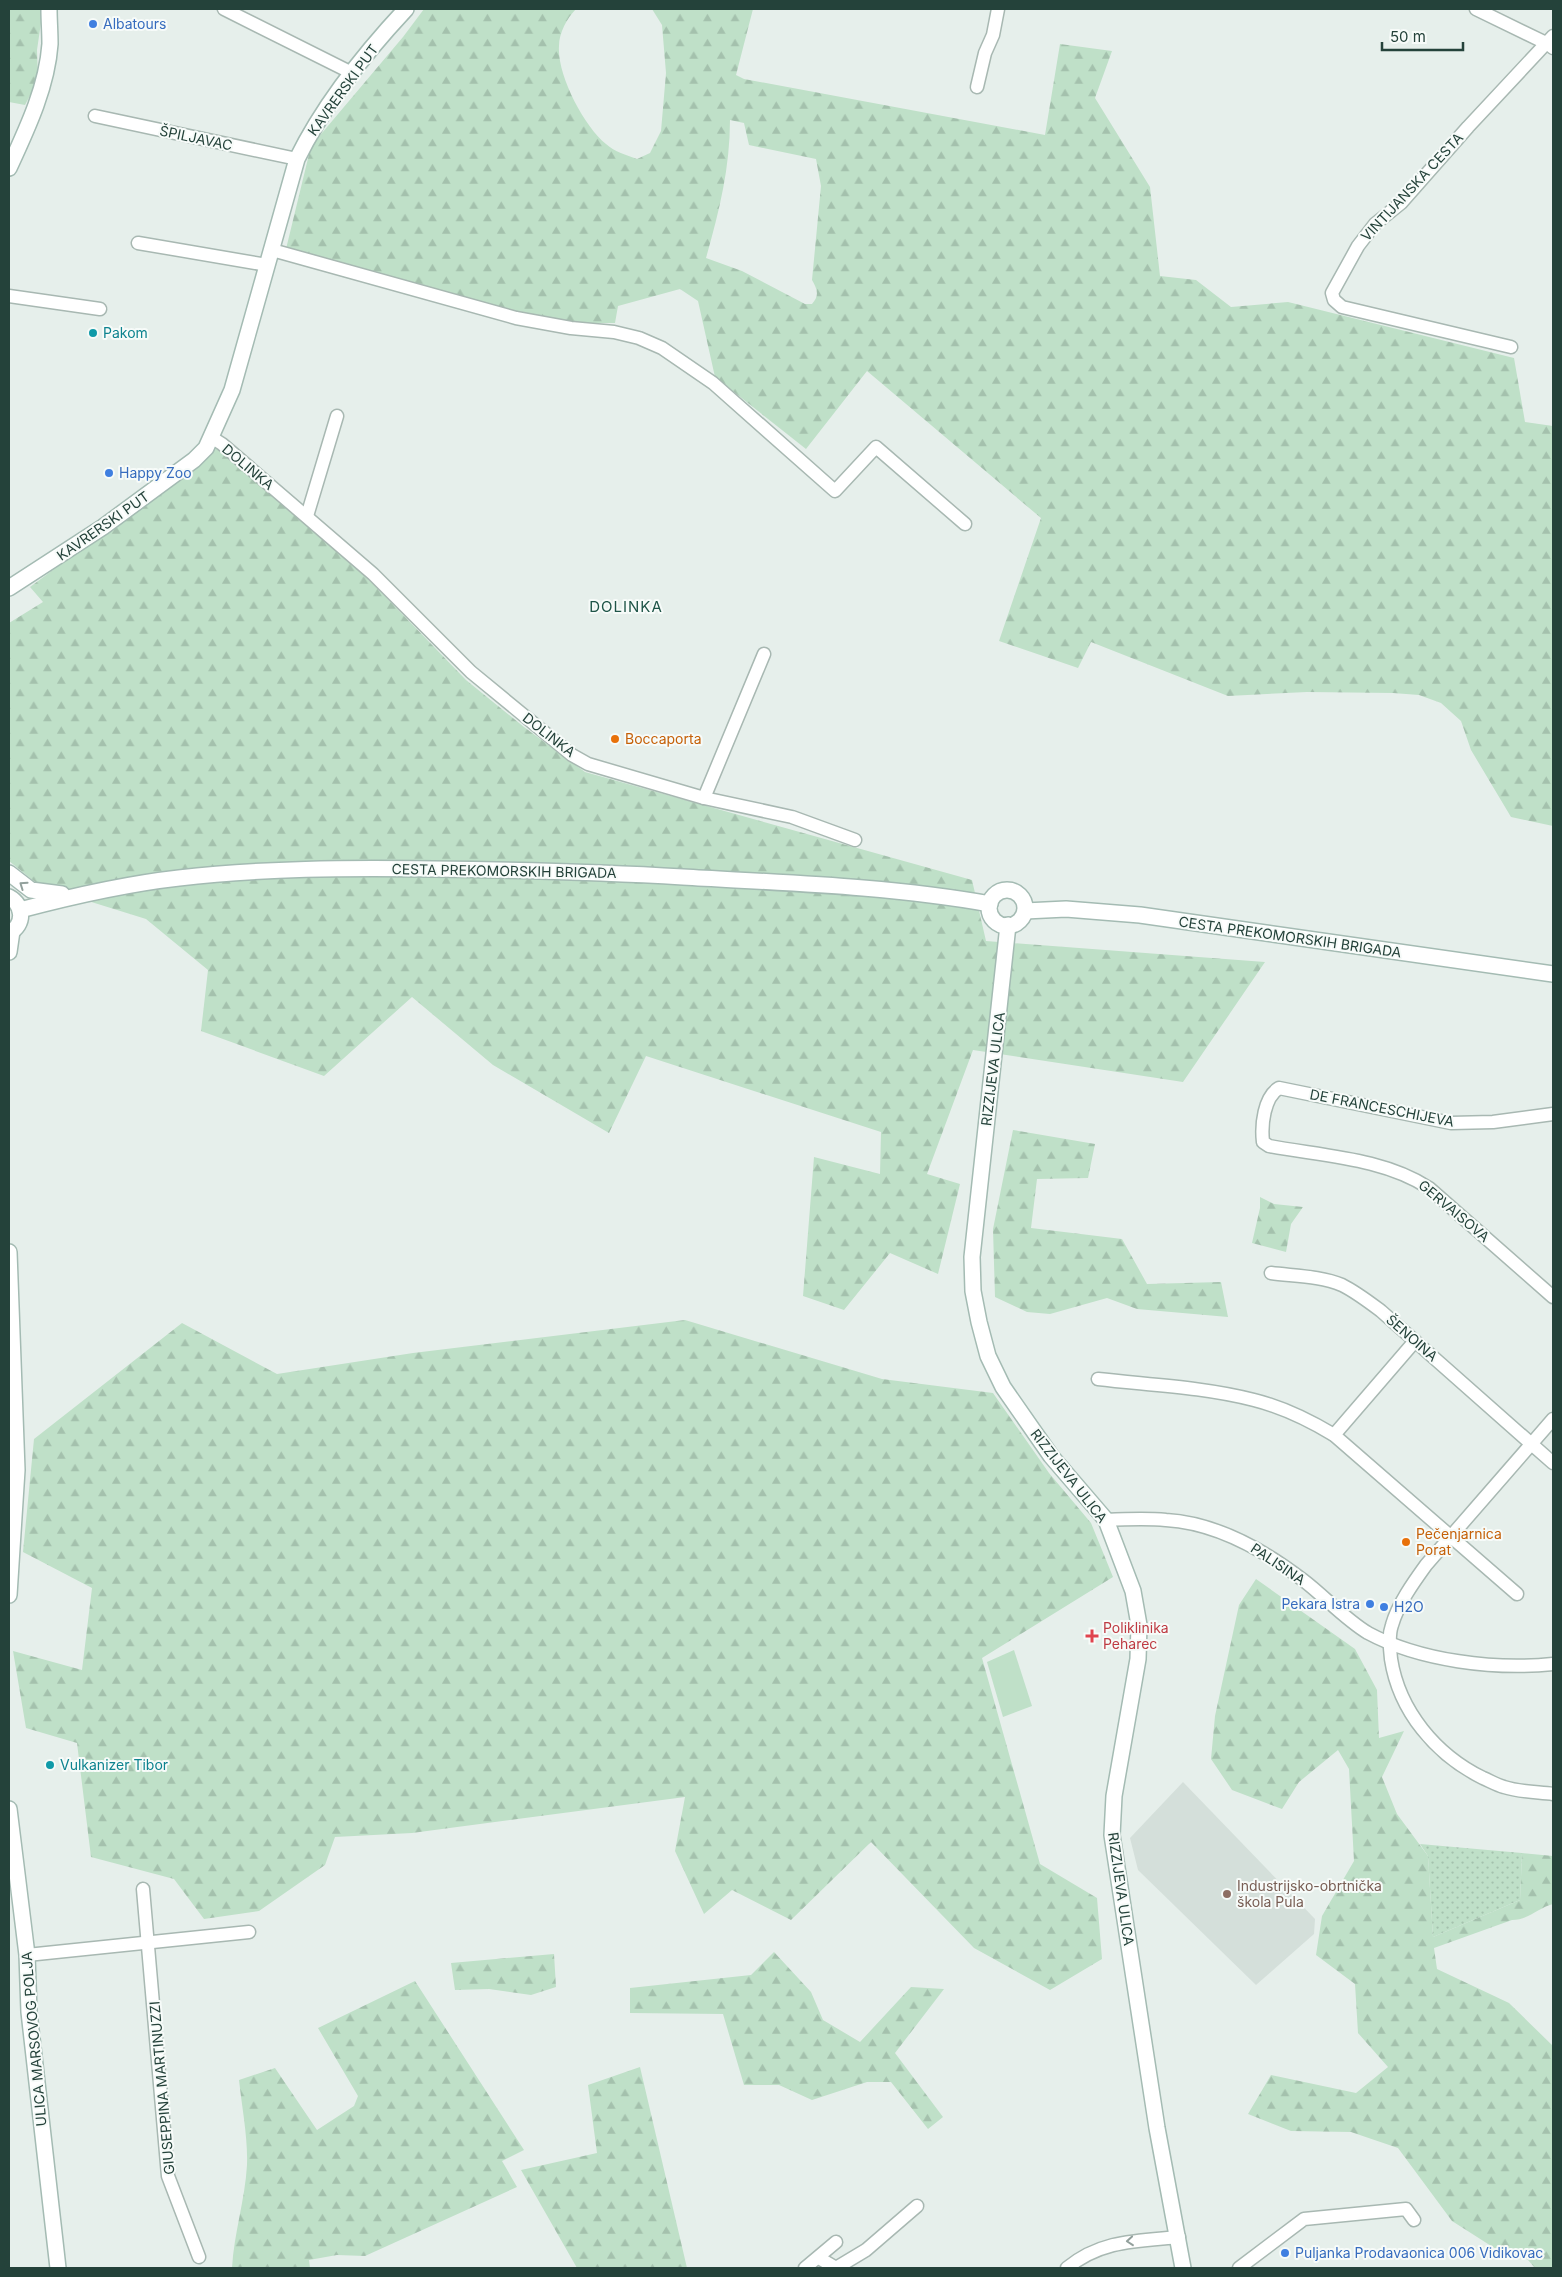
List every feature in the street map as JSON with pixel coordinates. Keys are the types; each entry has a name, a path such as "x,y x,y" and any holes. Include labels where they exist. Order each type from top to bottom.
{"main road":[{"name":"KAVRERSKI PUT","path":"9,588 103,527 194,460 206,448 232,390 297,159 308,138 352,73 406,9"},
{"path":"9,168 43,85 50,44 50,11"},
{"name":"CESTA PREKOMORSKIH BRIGADA","path":"20,910 76,895 178,878 309,868 618,873 944,896 990,904"},
{"path":"9,873 31,890 76,895"},
{"path":"1011,890 1023,898 1025,911 1017,923 1008,925 997,922 992,918 990,904 997,892 1011,890"},
{"path":"9,896 17,903 20,910 20,922 11,932 9,952"},
{"name":"CESTA PREKOMORSKIH BRIGADA","path":"1025,911 1066,909 1140,915 1553,974"},
{"name":"RIZZIJEVA ULICA","path":"1008,925 972,1257 973,1291 988,1356 1003,1387 1051,1456 1106,1520 1133,1591 1139,1624 1138,1659 1114,1796 1112,1835 1158,2128 1179,2237 1183,2268"},
{"path":"9,1252 16,1470 9,1585"},
{"name":"ULICA MARSOVOG POLJA","path":"9,1809 27,1955 30,2019 58,2268"}],"street":[{"path":"224,9 352,73"},
{"path":"978,87 985,53 993,35 998,9"},
{"path":"1476,9 1552,43"},
{"name":"VINTIJANSKA CESTA","path":"1511,347 1342,307 1334,300 1332,293 1350,259 1372,228 1401,203 1468,126 1552,43"},
{"name":"ŠPILJAVAC","path":"95,116 297,159"},
{"path":"138,243 267,265"},
{"path":"272,250 516,318 571,328 614,332 639,338 662,348 713,383 835,491 876,447 965,524"},
{"path":"9,296 100,309"},
{"path":"307,516 337,416"},
{"name":"DOLINKA","path":"211,437 307,516 373,574 471,672 572,755 588,764 704,798 792,817 855,840"},
{"path":"704,798 764,654"},
{"name":"DE FRANCESCHIJEVA","path":"1272,1092 1279,1088 1451,1123 1493,1122 1553,1116"},
{"name":"GERVAISOVA","path":"1272,1092 1267,1100 1263,1142 1269,1146 1382,1166 1414,1178 1429,1188 1553,1297"},
{"name":"ŠENOINA","path":"1271,1274 1325,1280 1343,1286 1381,1311 1553,1463"},
{"path":"1334,1435 1415,1341"},
{"path":"1098,1379 1229,1394 1255,1400 1308,1420 1334,1435 1517,1594"},
{"path":"1553,1420 1415,1580 1392,1625 1389,1643 1394,1678 1400,1695 1417,1723 1435,1744 1464,1769 1504,1787 1553,1794"},
{"name":"PALISINA","path":"1106,1520 1158,1519 1182,1522 1200,1525 1235,1538 1265,1554 1302,1579 1366,1631 1389,1643 1427,1654 1474,1662 1507,1666 1553,1664"},
{"name":"GIUSEPPINA MARTINUZZI","path":"143,1889 168,2176 199,2257"},
{"path":"27,1955 149,1944 249,1932"},
{"path":"819,2258 836,2268 866,2250 917,2206"},
{"path":"1239,2268 1304,2219 1406,2209 1414,2220"},
{"path":"1067,2268 1081,2256 1118,2242 1179,2237"},
{"path":"805,2268 836,2242"}],"shaded area":[{"name":"Industrijsko-obrtnička škola Pula","path":"1183,1782 1315,1919 1314,1934 1256,1985 1138,1870 1130,1838"}],"green space":[{"path":"9,9 43,9 37,50 38,80 25,105 9,102"},
{"path":"424,9 576,9 564,26 559,41 562,71 567,85 581,113 598,136 613,149 637,159 650,153 661,131 666,73 662,25 652,9 753,9 736,75 744,79 1045,135 1060,44 1112,51 1095,98 1150,187 1160,276 1196,280 1231,307 1288,302 1514,358 1525,422 1553,426 1553,826 1511,817 1471,750 1461,721 1441,703 1419,695 1307,692 1228,696 1091,642 1078,668 999,641 1041,518 867,371 806,449 715,377 698,301 680,289 618,306 615,323 556,323 286,249 311,146 403,37","holes":["730,120 744,123 749,145 816,159 821,186 812,280 817,295 812,304 805,304 742,271 706,258 723,190 730,138"]},
{"path":"217,448 348,558 466,680 524,727 585,772 972,880 986,941 1265,962 1183,1082 973,1050 927,1174 960,1184 938,1274 890,1253 844,1310 803,1296 814,1157 880,1174 881,1132 646,1056 609,1133 493,1065 412,997 324,1076 201,1031 208,970 146,919 40,886 9,861 9,623 43,602 30,587"},
{"path":"1013,1130 1095,1144 1088,1178 1037,1179 1031,1228 1122,1239 1147,1284 1221,1282 1228,1317 1137,1309 1107,1298 1050,1314 1027,1312 995,1297 993,1229"},
{"path":"1260,1197 1274,1204 1303,1207 1291,1224 1286,1252 1252,1243 1260,1208"},
{"path":"685,1320 882,1379 993,1393 1049,1473 1091,1523 1113,1577 982,1658 1040,1864 1097,1898 1102,1959 1050,1990 974,1948 871,1842 791,1920 732,1890 704,1914 675,1851 685,1797 412,1833 335,1837 325,1865 259,1911 204,1919 174,1879 91,1857 77,1743 26,1728 13,1651 82,1670 92,1588 23,1552 34,1439 182,1323 277,1374 413,1353"},
{"path":"1256,1579 1355,1649 1377,1690 1379,1738 1404,1731 1382,1777 1397,1814 1428,1856 1433,1937 1520,1900 1522,1853 1553,1856 1553,1904 1523,1918 1512,1920 1434,1948 1437,1969 1509,2003 1553,2046 1553,2268 1535,2268 1521,2252 1510,2258 1452,2221 1398,2148 1351,2132 1291,2131 1248,2114 1271,2075 1356,2093 1388,2067 1358,2033 1355,1984 1316,1955 1322,1916 1354,1861 1349,1769 1338,1750 1299,1782 1282,1809 1232,1790 1211,1759 1215,1716 1239,1605"},
{"path":"1014,1650 1032,1706 1003,1717 987,1662"},
{"path":"1420,1844 1522,1853 1520,1900 1433,1937 1428,1856"},
{"path":"774,1952 811,1992 823,2020 860,2042 911,1987 944,1989 895,2053 943,2117 928,2129 891,2082 867,2082 812,2100 779,2085 744,2085 723,2014 630,2013 630,1988 751,1975"},
{"path":"554,1954 556,1987 531,1995 489,1989 455,1990 451,1963"},
{"path":"415,1981 524,2150 502,2161 517,2187 365,2256 337,2255 309,2260 310,2268 232,2268 247,2165 246,2134 239,2080 275,2068 317,2130 354,2106 358,2096 318,2028"},
{"path":"640,2067 687,2268 577,2268 521,2170 597,2153 588,2085"}],"place":[{"name":"Albatours","path":"93,24"},
{"name":"Pakom","path":"93,333"},
{"name":"Happy Zoo","path":"109,473"},
{"name":"Boccaporta","path":"615,739"},
{"name":"Pečenjarnica Porat","path":"1406,1542"},
{"name":"Pekara Istra","path":"1370,1604"},
{"name":"H2O","path":"1384,1607"},
{"name":"Poliklinika Peharec","path":"1092,1636"},
{"name":"Vulkanizer Tibor","path":"50,1765"},
{"name":"Industrijsko-obrtnička škola Pula","path":"1227,1894"},
{"name":"Puljanka Prodavaonica 006 Vidikovac","path":"1285,2253"}],"district":[{"name":"DOLINKA","path":"626,607"}]}
